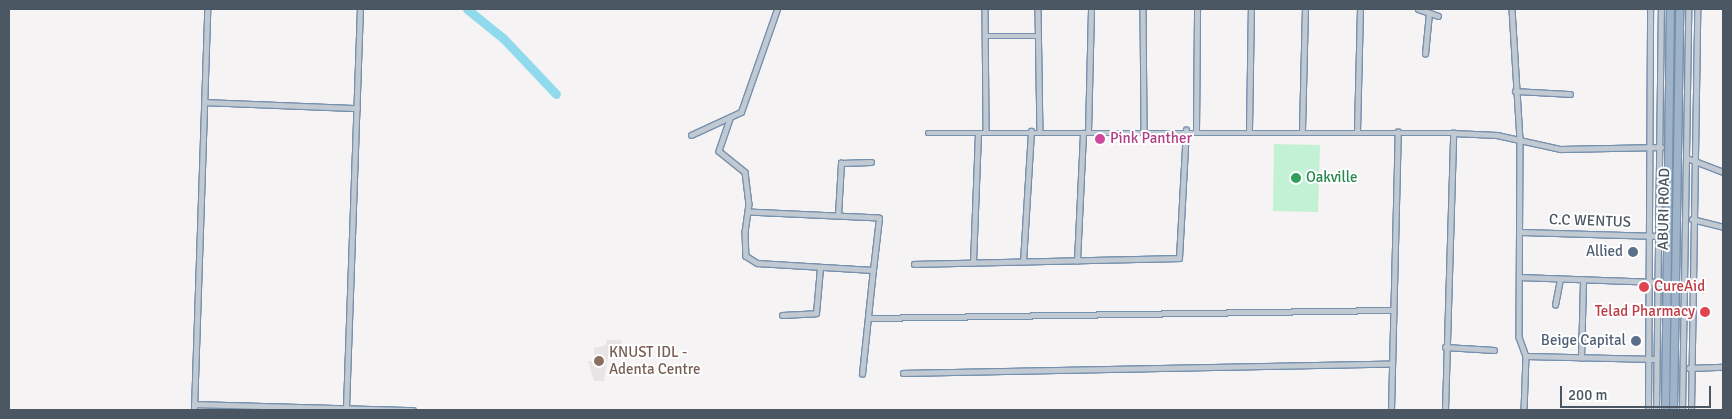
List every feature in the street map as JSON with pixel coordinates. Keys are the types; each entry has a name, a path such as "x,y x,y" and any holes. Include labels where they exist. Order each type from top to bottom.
{"highway":[{"path":"1666,410 1670,9"},
{"name":"ABURI ROAD","path":"1673,410 1679,9"},
{"path":"1662,31 1670,31"},
{"path":"1676,251 1685,252"},
{"path":"1658,269 1668,269"}],"street":[{"path":"194,410 207,9"},
{"path":"346,408 360,9"},
{"path":"691,134 730,119 747,102 777,9"},
{"path":"985,9 986,132"},
{"path":"1038,9 1040,131"},
{"path":"1077,261 1086,132 1091,9"},
{"path":"1143,9 1144,134"},
{"path":"1196,130 1197,9"},
{"path":"1249,130 1251,9"},
{"path":"1302,130 1304,9"},
{"path":"1357,131 1360,9"},
{"path":"1418,9 1438,16"},
{"path":"1512,9 1515,91 1520,138 1519,337 1526,356 1524,410"},
{"path":"1648,410 1648,282 1652,147 1650,9"},
{"path":"1656,410 1661,147 1661,9"},
{"path":"1682,410 1688,9"},
{"path":"1691,410 1690,368 1697,9"},
{"path":"1426,54 1429,13"},
{"path":"986,36 1038,36"},
{"path":"1515,91 1570,94"},
{"path":"205,102 356,108"},
{"path":"730,119 719,150 745,172 748,212 745,247 750,261 820,268 874,270"},
{"path":"914,264 1179,258 1186,130"},
{"path":"928,133 978,135 986,132 1031,131 1144,134 1186,130 1357,131 1453,133 1520,138 1560,149 1661,147"},
{"path":"1023,262 1031,131"},
{"path":"1391,410 1392,310 1398,132"},
{"path":"1445,410 1445,347 1453,133"},
{"path":"973,263 978,135"},
{"path":"1687,158 1723,172"},
{"path":"838,215 841,163 870,162"},
{"path":"748,212 879,218 862,374"},
{"path":"1686,218 1723,227"},
{"name":"C.C WENTUS","path":"1521,232 1659,236"},
{"path":"782,315 816,313 820,268"},
{"path":"1519,277 1658,282"},
{"path":"1555,305 1560,279"},
{"path":"1581,358 1583,280"},
{"path":"869,318 1392,310"},
{"path":"1445,347 1494,350"},
{"path":"1526,356 1656,360"},
{"path":"903,373 1392,364"},
{"path":"1682,368 1723,367"},
{"path":"194,404 413,410"}],"shaded area":[{"name":"KNUST IDL - Adenta Centre","path":"607,340 621,340 626,356 608,356 604,381 594,381 588,361 594,361 594,348 606,345"}],"green space":[{"name":"Oakville","path":"1274,144 1320,145 1318,212 1273,211"}],"waterway":[{"path":"467,9 503,38 556,94"}],"place":[{"name":"Pink Panther","path":"1100,139"},
{"name":"Oakville","path":"1296,178"},
{"name":"Allied","path":"1633,252"},
{"name":"CureAid","path":"1644,287"},
{"name":"Telad Pharmacy","path":"1705,312"},
{"name":"Beige Capital","path":"1636,341"},
{"name":"KNUST IDL - Adenta Centre","path":"599,361"}]}
